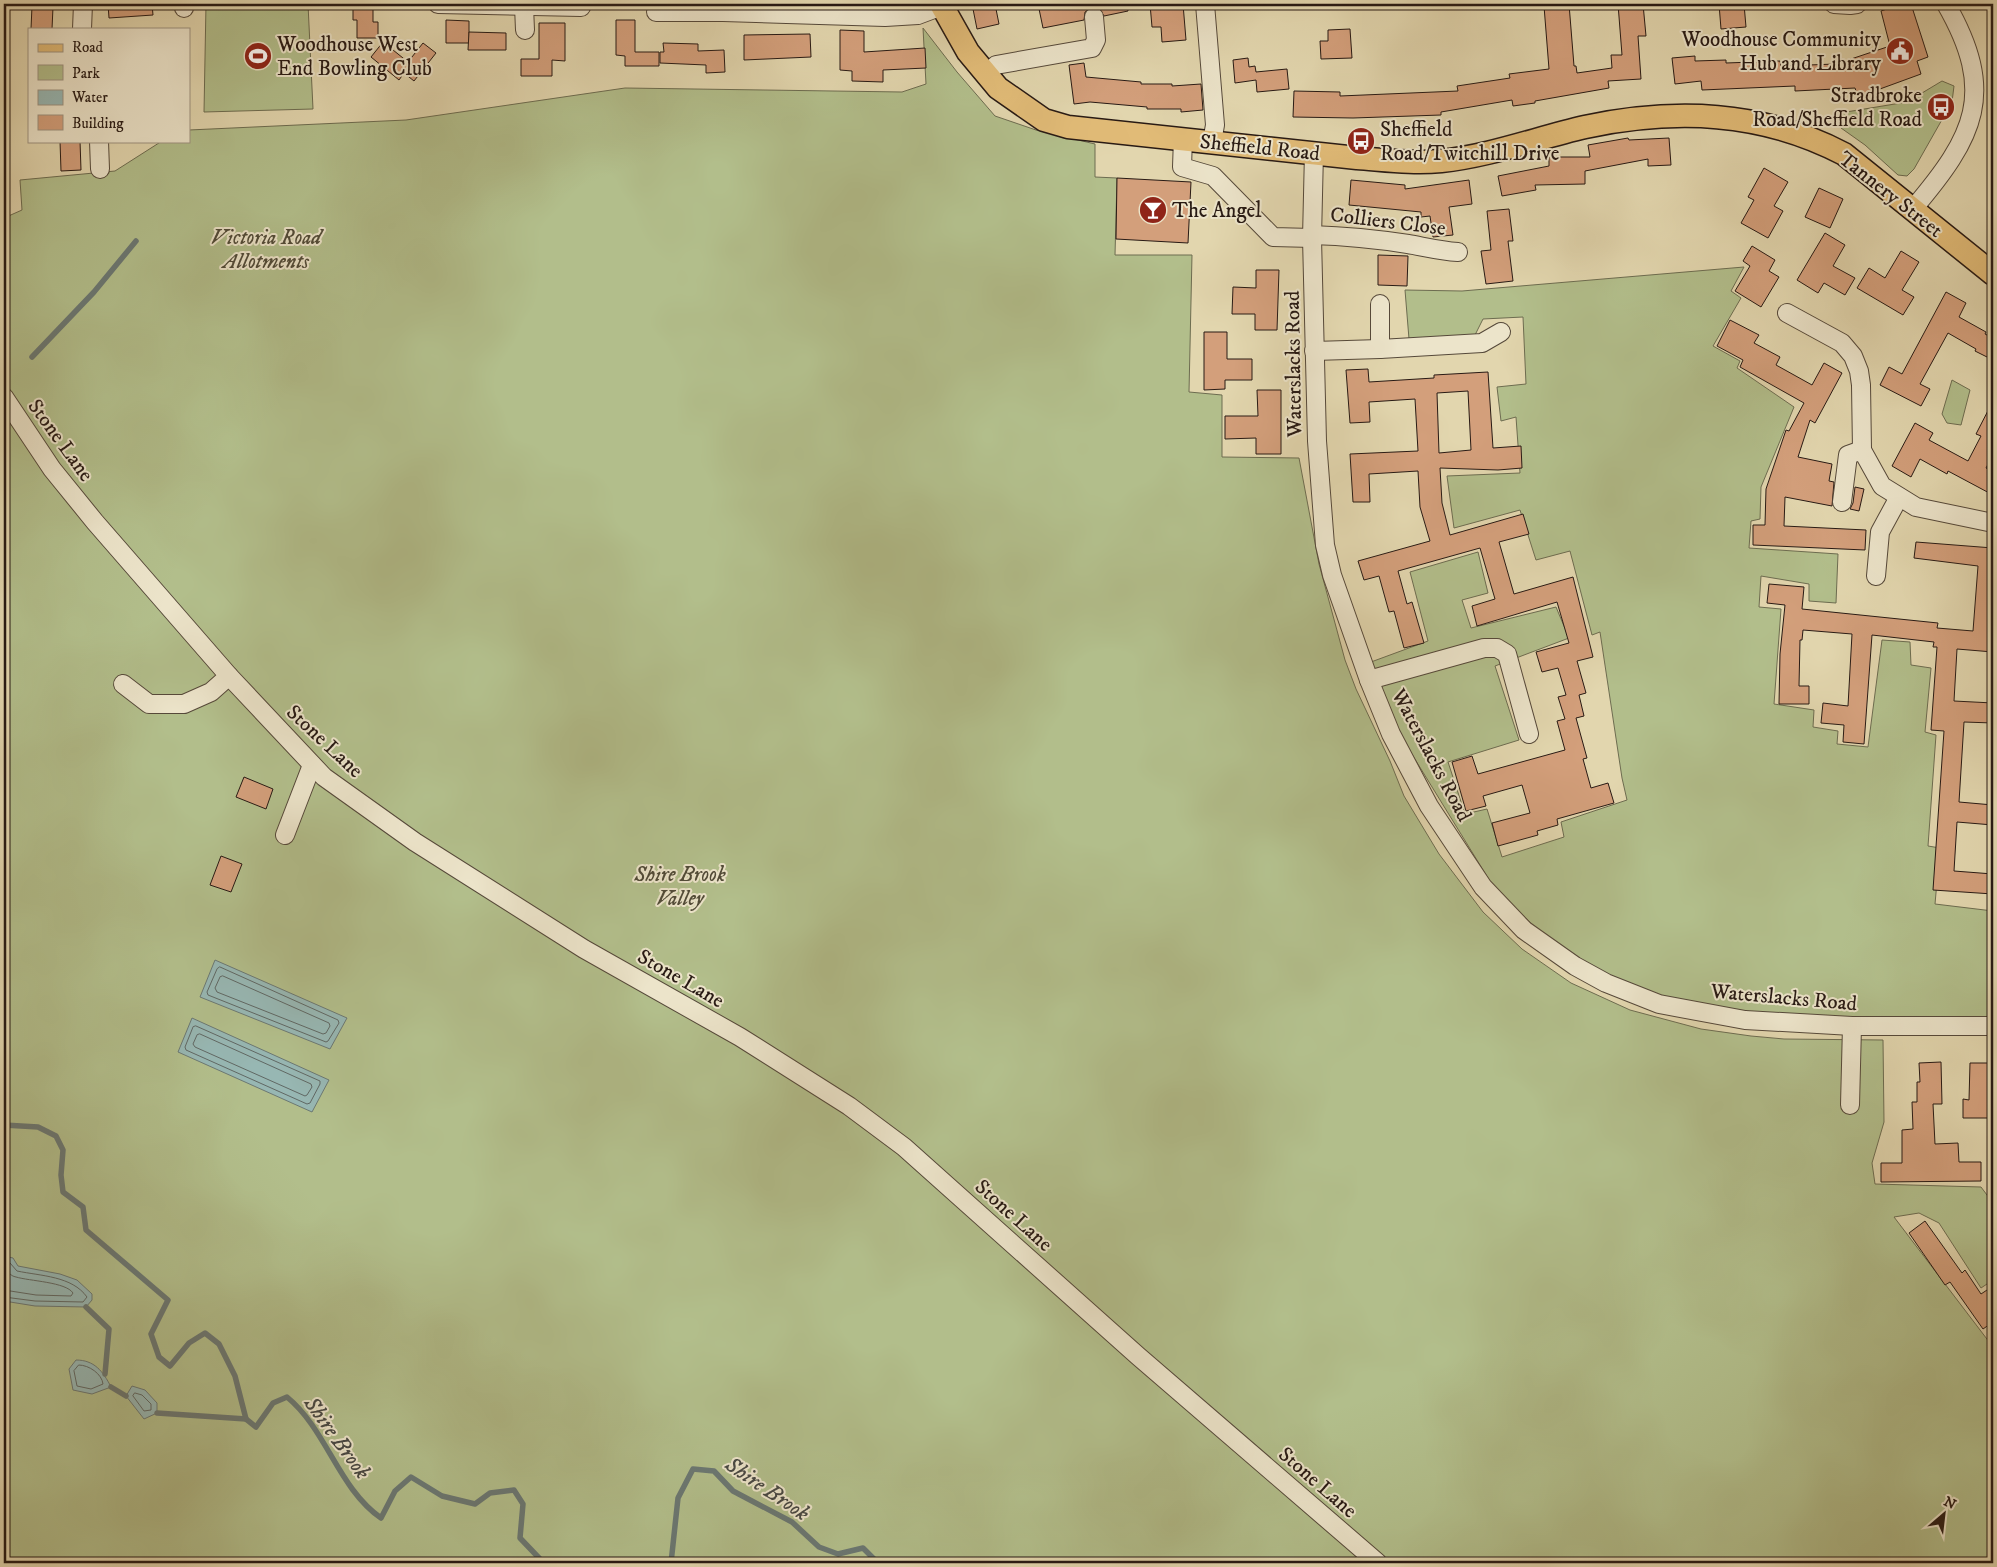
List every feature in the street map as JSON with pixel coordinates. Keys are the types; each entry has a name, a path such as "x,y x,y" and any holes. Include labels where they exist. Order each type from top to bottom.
{"main road":[{"name":"Sheffield Road","path":"941,5 968,52 998,88 1044,120 1068,127 1394,161 1440,161 1491,151 1585,127 1657,117 1691,115 1726,117 1780,128"},
{"name":"Tannery Street","path":"1780,128 1817,140 1844,154 1993,274"}],"street":[{"path":"82,28 83,4"},
{"path":"438,4 581,6"},
{"path":"1205,4 1215,125 1212,142"},
{"path":"1834,4 1857,4"},
{"path":"1913,209 1949,166 1968,136 1977,112 1982,66 1968,38 1946,4"},
{"path":"656,12 723,8 886,18 918,14 941,5"},
{"path":"524,6 525,30"},
{"path":"986,75 996,65 1092,48 1096,40 1094,17"},
{"name":"Colliers Close","path":"1183,138 1182,168 1213,176 1273,238 1355,238 1411,245 1437,251 1458,252"},
{"path":"99,142 100,169"},
{"name":"Waterslacks Road","path":"1314,152 1312,237 1314,351 1317,440 1325,545 1332,575 1369,680 1391,734 1434,815 1483,888 1524,930 1576,966 1606,983 1659,1004 1745,1020 1852,1026 1993,1026"},
{"path":"1380,304 1380,349"},
{"path":"1787,312 1842,343 1853,356 1859,371 1861,384 1862,450 1882,486 1916,507 1993,523"},
{"path":"1314,351 1482,343 1501,332"},
{"name":"Stone Lane","path":"4,397 52,469 95,522 228,676 324,777 415,842 584,949 740,1037 849,1106 904,1147 1138,1356 1378,1563"},
{"path":"1842,502 1848,455 1862,450"},
{"path":"1876,576 1880,532 1899,497"},
{"path":"1369,680 1484,648 1497,648 1507,654 1529,734"},
{"path":"123,684 149,704 184,704 211,692 228,676"},
{"path":"286,835 312,765"},
{"path":"1850,1105 1852,1026"}],"green space":[{"name":"Woodhouse West End Bowling Club","path":"206,4 308,4 313,109 204,112"},
{"name":"Shire Brook Valley","path":"923,28 957,72 995,116 1036,130 1095,144 1095,177 1117,178 1115,255 1192,255 1189,392 1222,395 1222,457 1299,458 1319,564 1345,660 1356,689 1390,761 1404,796 1439,854 1483,912 1522,949 1571,983 1630,1010 1701,1029 1751,1036 1784,1039 1883,1040 1884,1122 1872,1163 1875,1184 1981,1187 1993,1203 1993,1280 1981,1288 1939,1223 1919,1213 1894,1217 1993,1347 1993,1563 4,1563 4,218 22,210 20,180 115,171 160,142 190,142 190,130 406,120 625,88 902,92 926,84"},
{"path":"1942,81 1954,86 1952,102 1914,169 1907,176 1898,175 1865,145 1841,128 1840,113 1907,102"},
{"path":"1744,267 1731,291 1741,298 1713,346 1740,361 1737,368 1794,407 1761,487 1760,519 1751,521 1749,548 1838,554 1836,603 1809,601 1809,584 1761,576 1759,607 1781,609 1774,704 1814,710 1813,727 1838,731 1837,744 1868,747 1882,640 1910,642 1911,665 1931,668 1925,732 1936,735 1928,846 1940,848 1935,904 1993,911 1993,1019 1806,1016 1766,1014 1698,1006 1658,995 1617,980 1555,945 1496,891 1397,730 1371,662 1428,641 1410,572 1478,552 1488,593 1462,600 1471,628 1556,607 1569,638 1495,666 1519,740 1448,762 1465,814 1487,809 1502,857 1564,837 1561,822 1627,800 1600,632 1592,635 1570,551 1536,560 1520,510 1454,528 1447,476 1520,473 1516,417 1501,421 1497,387 1526,384 1523,317 1483,319 1475,335 1409,339 1405,290 1462,291"},
{"path":"1952,380 1970,390 1961,425 1947,423 1942,414"}],"water":[{"path":"215,960 347,1018 330,1049 200,997"},
{"path":"192,1018 329,1080 312,1112 178,1052"},
{"path":"4,1256 13,1258 18,1266 60,1274 77,1280 92,1294 92,1300 86,1307 35,1306 4,1301"},
{"path":"76,1360 93,1364 105,1376 111,1387 92,1394 73,1390 69,1369"},
{"path":"132,1386 145,1390 157,1403 157,1413 144,1419 126,1396"}],"building":[{"path":"108,4 152,4 153,15 109,18"},
{"path":"353,4 373,4 373,22 378,22 378,38 357,38 357,20 353,20"},
{"path":"972,4 995,4 999,24 977,29"},
{"path":"1038,4 1127,4 1128,11 1104,16 1099,8 1093,7 1085,12 1084,20 1043,28"},
{"path":"1150,4 1183,4 1186,40 1162,42 1161,27 1152,27"},
{"path":"1569,4 1574,66 1576,66 1577,73 1612,68 1611,55 1622,55 1618,4 1643,4 1646,36 1638,36 1641,79 1608,81 1609,88 1535,101 1535,103 1513,106 1512,100 1441,112 1441,115 1353,118 1293,117 1294,91 1340,92 1340,96 1458,91 1457,86 1510,78 1509,74 1549,69 1544,6"},
{"path":"1719,4 1744,4 1746,27 1721,29"},
{"path":"1902,4 1911,4 1928,57 1917,61 1921,74 1858,97 1855,88 1795,91 1795,86 1702,90 1701,81 1675,84 1672,58 1695,56 1695,61 1726,60 1726,63 1780,61 1781,66 1836,64 1890,46 1881,11"},
{"path":"32,6 53,7 52,28 31,28"},
{"path":"446,20 469,21 469,43 446,43"},
{"path":"616,20 635,20 635,52 659,52 659,66 625,66 625,56 616,55"},
{"path":"539,23 565,23 565,61 552,60 552,76 521,76 521,59 539,59"},
{"path":"1350,29 1352,58 1321,59 1320,41 1328,41 1328,30"},
{"path":"840,30 864,31 864,52 925,48 926,68 883,70 883,82 852,81 852,71 840,70"},
{"path":"469,32 506,33 506,50 468,50"},
{"path":"810,34 811,57 744,60 744,35"},
{"path":"383,42 408,62 423,43 436,53 414,81 404,73 399,80 371,57"},
{"path":"663,43 698,44 698,51 724,50 725,72 706,73 706,65 660,63 660,52 664,52"},
{"path":"1248,58 1249,67 1255,66 1256,72 1287,69 1289,89 1257,92 1256,80 1235,83 1233,60"},
{"path":"1084,63 1086,77 1141,82 1141,84 1172,84 1172,86 1201,84 1203,110 1181,112 1181,109 1147,109 1147,107 1090,102 1074,104 1069,65"},
{"path":"1628,138 1629,140 1669,138 1671,165 1648,166 1648,159 1585,171 1585,184 1535,185 1536,190 1502,196 1498,176 1549,166 1549,157 1590,157 1588,145"},
{"path":"60,142 80,142 81,170 61,171"},
{"path":"1764,168 1788,182 1774,206 1783,211 1768,238 1741,223 1754,200 1748,197"},
{"name":"The Angel","path":"1117,178 1191,182 1188,243 1116,239"},
{"path":"1351,180 1405,185 1405,189 1469,180 1472,204 1449,207 1453,235 1433,237 1430,216 1421,217 1421,212 1349,205"},
{"path":"1819,188 1843,199 1830,228 1805,217"},
{"path":"1509,209 1513,241 1508,241 1513,281 1486,284 1481,251 1491,250 1487,211"},
{"path":"1825,233 1845,245 1833,266 1855,278 1845,295 1824,283 1818,293 1797,280"},
{"path":"1752,246 1775,260 1769,271 1779,277 1761,307 1735,291 1750,266 1743,261"},
{"path":"1901,251 1919,262 1902,290 1914,297 1903,315 1857,288 1869,268 1885,278"},
{"path":"1378,255 1408,256 1407,286 1378,285"},
{"path":"1256,270 1279,270 1277,330 1255,330 1255,314 1232,314 1233,287 1256,288"},
{"path":"1946,292 1966,303 1959,317 1993,338 1993,360 1975,351 1976,349 1948,333 1920,384 1930,389 1921,406 1880,385 1889,367 1902,374"},
{"path":"1730,320 1759,335 1754,343 1780,357 1776,365 1812,385 1824,363 1842,373 1815,423 1810,420 1798,457 1832,464 1829,481 1834,482 1832,506 1785,497 1784,526 1866,530 1865,550 1753,545 1753,525 1765,525 1766,489 1786,430 1789,431 1804,403 1740,367 1743,360 1717,346"},
{"path":"1204,332 1227,332 1227,359 1252,359 1252,380 1225,380 1225,389 1204,390"},
{"path":"1368,369 1369,382 1434,378 1434,375 1488,372 1493,448 1521,446 1522,468 1498,470 1440,468 1442,503 1450,535 1523,514 1529,534 1499,542 1514,594 1573,577 1593,657 1577,661 1586,693 1579,695 1584,716 1576,718 1587,758 1583,759 1591,788 1608,783 1614,803 1557,819 1558,825 1537,831 1538,835 1498,846 1492,823 1530,813 1522,785 1483,796 1486,806 1466,811 1452,762 1472,756 1478,774 1565,750 1557,721 1565,719 1558,697 1566,695 1558,668 1542,672 1536,652 1569,643 1557,602 1477,626 1472,606 1495,599 1480,548 1398,571 1407,604 1412,602 1424,643 1404,648 1394,611 1389,612 1379,576 1364,580 1358,561 1430,541 1420,507 1418,471 1369,474 1370,502 1353,502 1350,454 1418,451 1415,399 1369,402 1370,422 1350,423 1346,370","holes":["1468,391 1471,450 1439,453 1437,393"]},
{"path":"1257,390 1281,390 1281,454 1256,454 1256,438 1225,439 1225,416 1258,416"},
{"path":"1993,401 1993,455 1986,468 1993,472 1993,495 1948,471 1947,474 1920,459 1911,477 1892,466 1915,423 1933,433 1929,440 1968,461 1981,436 1976,434"},
{"path":"1855,487 1864,489 1859,511 1850,509 1853,503"},
{"path":"1916,542 1993,548 1993,652 1957,649 1954,701 1993,703 1993,723 1964,722 1959,802 1993,805 1993,825 1957,822 1954,871 1993,874 1993,894 1933,890 1944,731 1931,730 1937,647 1933,647 1934,642 1872,635 1864,744 1843,742 1844,725 1821,723 1823,703 1848,706 1852,634 1803,630 1802,640 1800,640 1799,686 1809,686 1809,704 1779,704 1780,654 1785,605 1767,603 1769,584 1804,587 1802,609 1938,623 1937,628 1973,631 1978,566 1914,558"},
{"path":"244,777 273,789 266,809 236,797"},
{"path":"221,856 242,864 231,892 210,885"},
{"path":"1941,1062 1942,1104 1933,1104 1935,1144 1958,1143 1959,1162 1981,1162 1981,1181 1881,1182 1881,1163 1902,1163 1902,1130 1913,1129 1912,1102 1917,1102 1917,1082 1920,1082 1919,1063"},
{"path":"1970,1063 1990,1063 1989,1098 1993,1099 1993,1118 1963,1118 1963,1099 1969,1100"},
{"path":"1925,1221 1962,1273 1965,1270 1981,1294 1993,1286 1993,1322 1983,1329 1950,1282 1945,1285 1909,1233"}],"waterway":[{"path":"32,357 94,292 136,241"},
{"name":"Shire Brook","path":"4,1125 38,1127 56,1136 63,1150 61,1175 63,1192 83,1207 86,1230 168,1300 151,1334 159,1357 170,1366 189,1343 205,1333 219,1344 235,1376 246,1419 256,1427 273,1403 287,1397 301,1410 313,1426 354,1491 366,1506 381,1518 395,1491 411,1477 442,1496 475,1504 490,1493 514,1490 523,1504 520,1538 540,1559 541,1563"},
{"path":"86,1307 109,1329 105,1374"},
{"path":"111,1387 126,1396"},
{"path":"157,1413 246,1419"},
{"name":"Shire Brook","path":"671,1563 678,1498 693,1469 714,1471 733,1491 792,1522 819,1547 838,1554 863,1548 878,1563"}],"place":[{"name":"Woodhouse Community Hub and Library","path":"1900,51"},
{"name":"Woodhouse West End Bowling Club","path":"258,56"},
{"name":"Stradbroke Road/Sheffield Road","path":"1941,107"},
{"name":"Sheffield Road/Twitchill Drive","path":"1361,141"},
{"name":"The Angel","path":"1153,210"}],"park label":[{"name":"Victoria Road Allotments","path":"266,249"}]}
